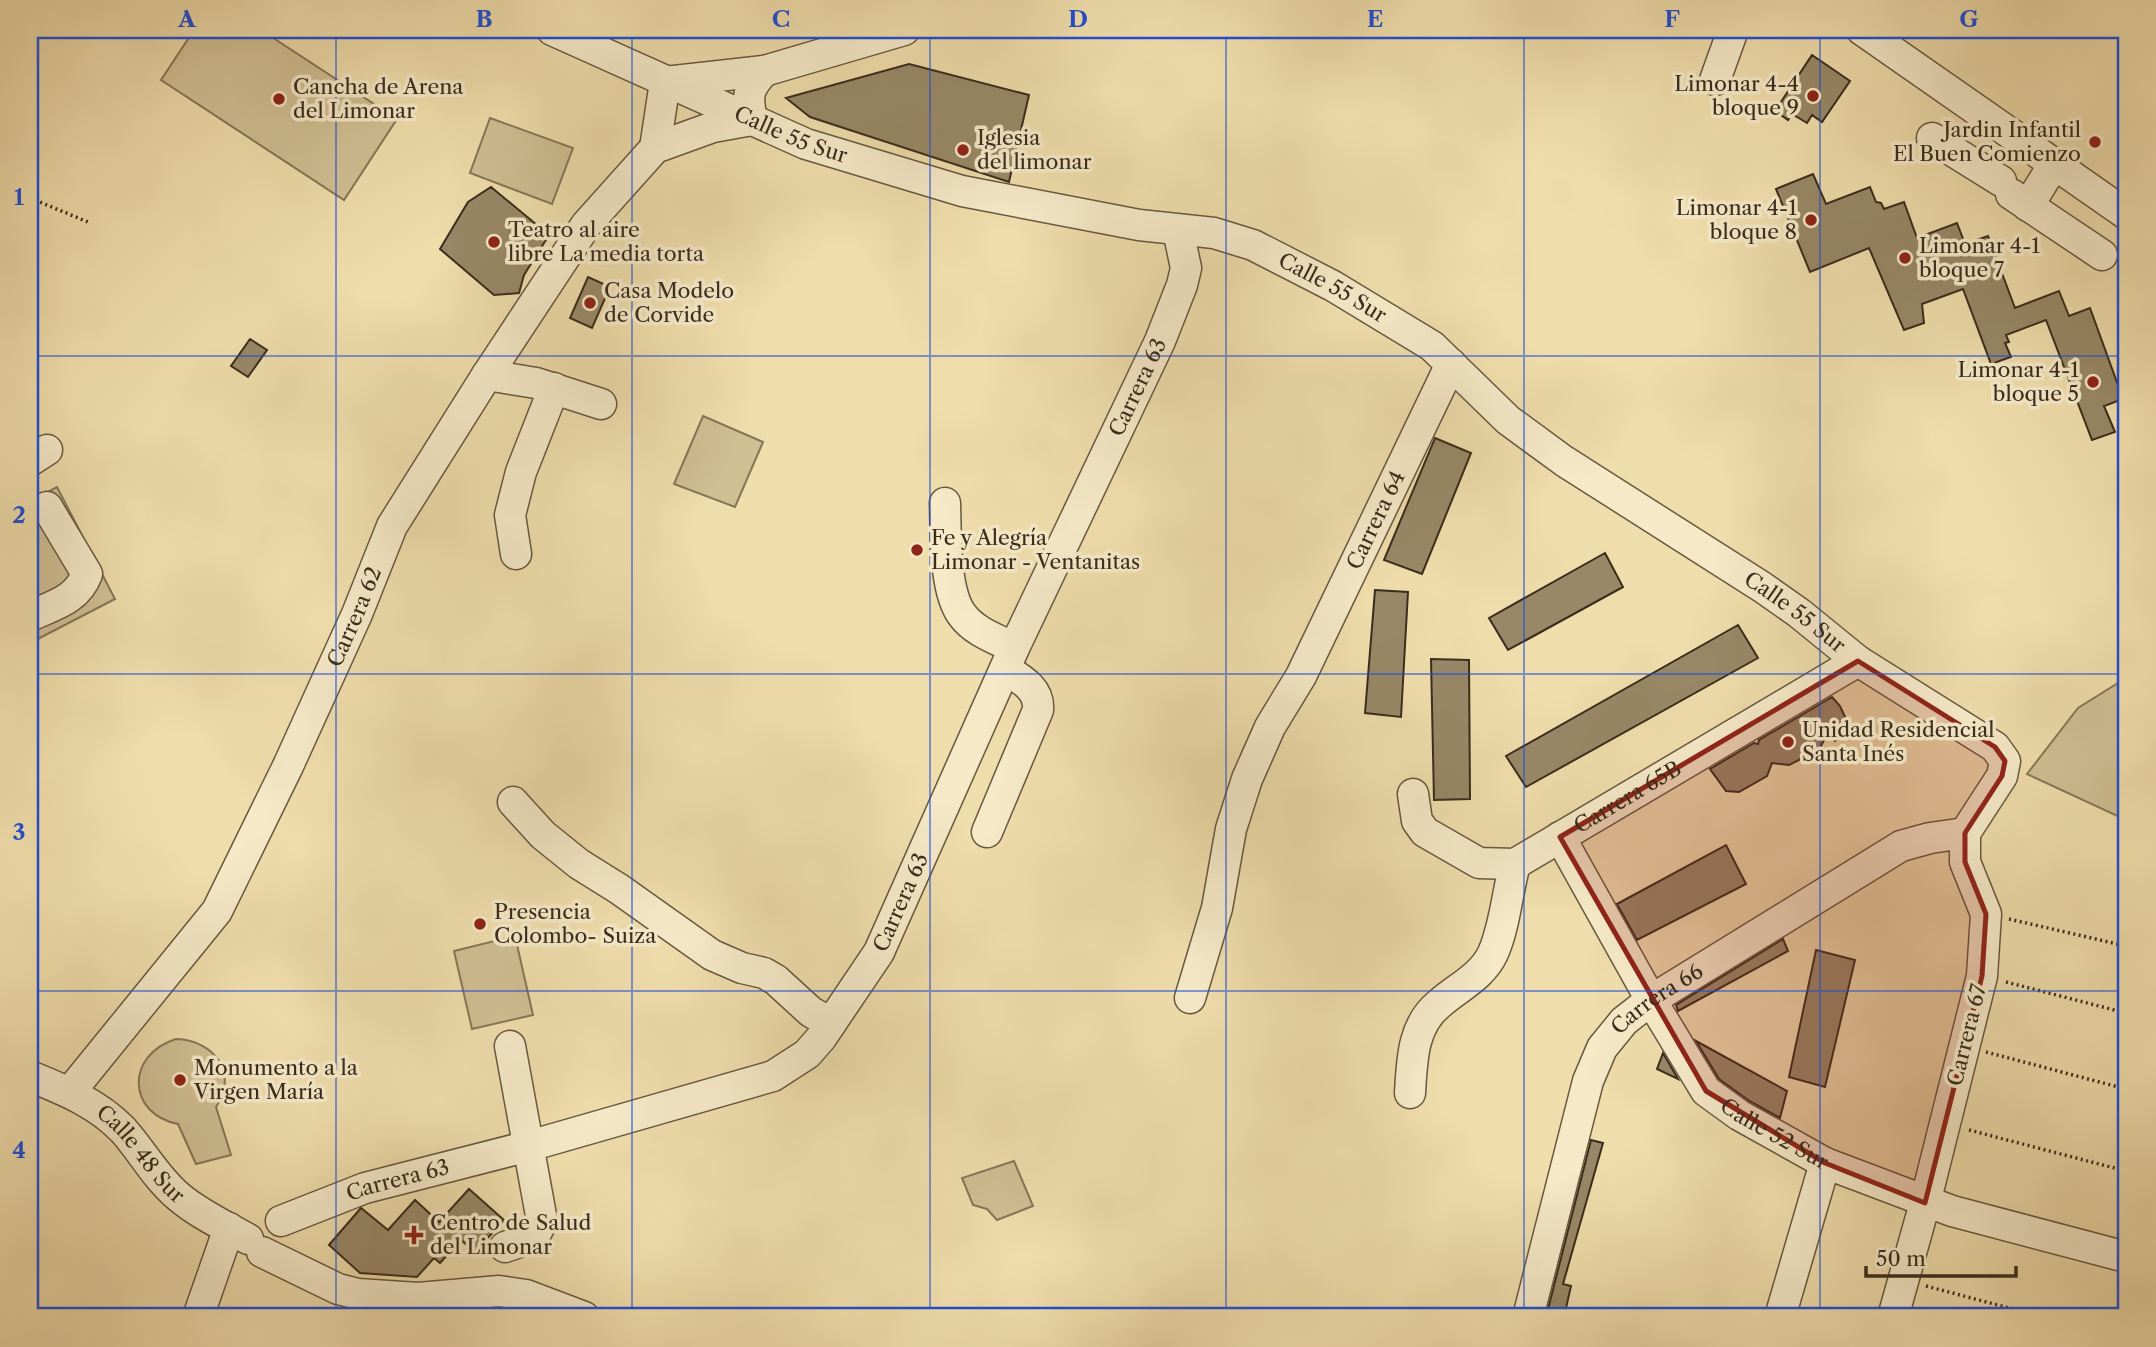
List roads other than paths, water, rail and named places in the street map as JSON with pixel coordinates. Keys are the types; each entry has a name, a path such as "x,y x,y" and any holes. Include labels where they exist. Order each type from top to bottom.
{"street":[{"name":"Calle 55 Sur","path":"552,30 806,144 962,191 1178,230 1214,233 1253,245 1384,315 1432,346 1508,420 1545,448 1762,587 1858,661 1995,747 2005,761 2002,776 1965,833"},
{"path":"655,148 665,82 764,71 904,30"},
{"path":"1715,80 1733,30"},
{"path":"1862,30 2126,214"},
{"path":"752,120 748,97 751,85 764,71"},
{"path":"1961,156 1984,117"},
{"name":"Carrera 62","path":"70,1092 217,911 294,754 393,526 487,375 586,225 655,148 713,127 752,120"},
{"path":"1932,138 2102,255"},
{"path":"2013,194 2054,164"},
{"name":"Carrera 63","path":"246,1240 272,1252 280,1247 285,1239 281,1221 365,1188 529,1146 773,1076 807,1054 879,952 1010,658 1129,409 1182,285 1186,268 1178,230"},
{"name":"Carrera 64","path":"1190,998 1217,908 1231,830 1247,779 1269,727 1301,676 1451,364"},
{"path":"487,375 521,379 601,404"},
{"path":"516,554 510,515 522,472 554,388"},
{"path":"945,503 946,552 953,595 962,616 1010,658 1039,702 987,832"},
{"path":"30,616 72,598 82,587 87,574 47,507"},
{"name":"Carrera 65B","path":"1515,864 1858,661"},
{"path":"1410,1093 1416,1036 1425,1018 1482,970 1493,953 1515,864 1479,863 1425,832 1417,821 1413,794"},
{"path":"513,802 543,835 579,864 619,889 712,956 764,973 776,980 811,1012 831,1023"},
{"name":"Carrera 67","path":"1893,1317 1966,1047 1982,976 1986,914 1965,862 1965,833"},
{"name":"Carrera 66","path":"1528,1317 1588,1081 1602,1048 1624,1021 1651,1000 1900,846 1965,833"},
{"name":"Calle 52 Sur","path":"1560,837 1651,1000 1706,1091 1739,1115 1825,1163 1925,1203 2126,1257"},
{"path":"505,1247 534,1237 542,1221 510,1045"},
{"name":"Calle 48 Sur","path":"30,1076 70,1092 106,1113 179,1197 246,1240 338,1289 358,1294 482,1305 499,1292 528,1306 584,1317"},
{"path":"1780,1317 1825,1163"},
{"path":"198,1317 246,1240"}],"place":[{"name":"Limonar 4-4 bloque 9","path":"1813,96"},
{"name":"Cancha de Arena del Limonar","path":"279,99"},
{"name":"Jardin Infantil El Buen Comienzo","path":"2095,142"},
{"name":"Iglesia del limonar","path":"963,150"},
{"name":"Limonar 4-1 bloque 8","path":"1811,220"},
{"name":"Teatro al aire libre La media torta","path":"494,242"},
{"name":"Limonar 4-1 bloque 7","path":"1905,258"},
{"name":"Casa Modelo de Corvide","path":"590,303"},
{"name":"Limonar 4-1 bloque 5","path":"2093,382"},
{"name":"Fe y Alegría Limonar - Ventanitas","path":"917,550"},
{"name":"Unidad Residencial Santa Inés","path":"1788,742"},
{"name":"Presencia Colombo- Suiza","path":"480,924"},
{"name":"Monumento a la Virgen María","path":"180,1080"},
{"name":"Centro de Salud del Limonar","path":"414,1235"}]}
